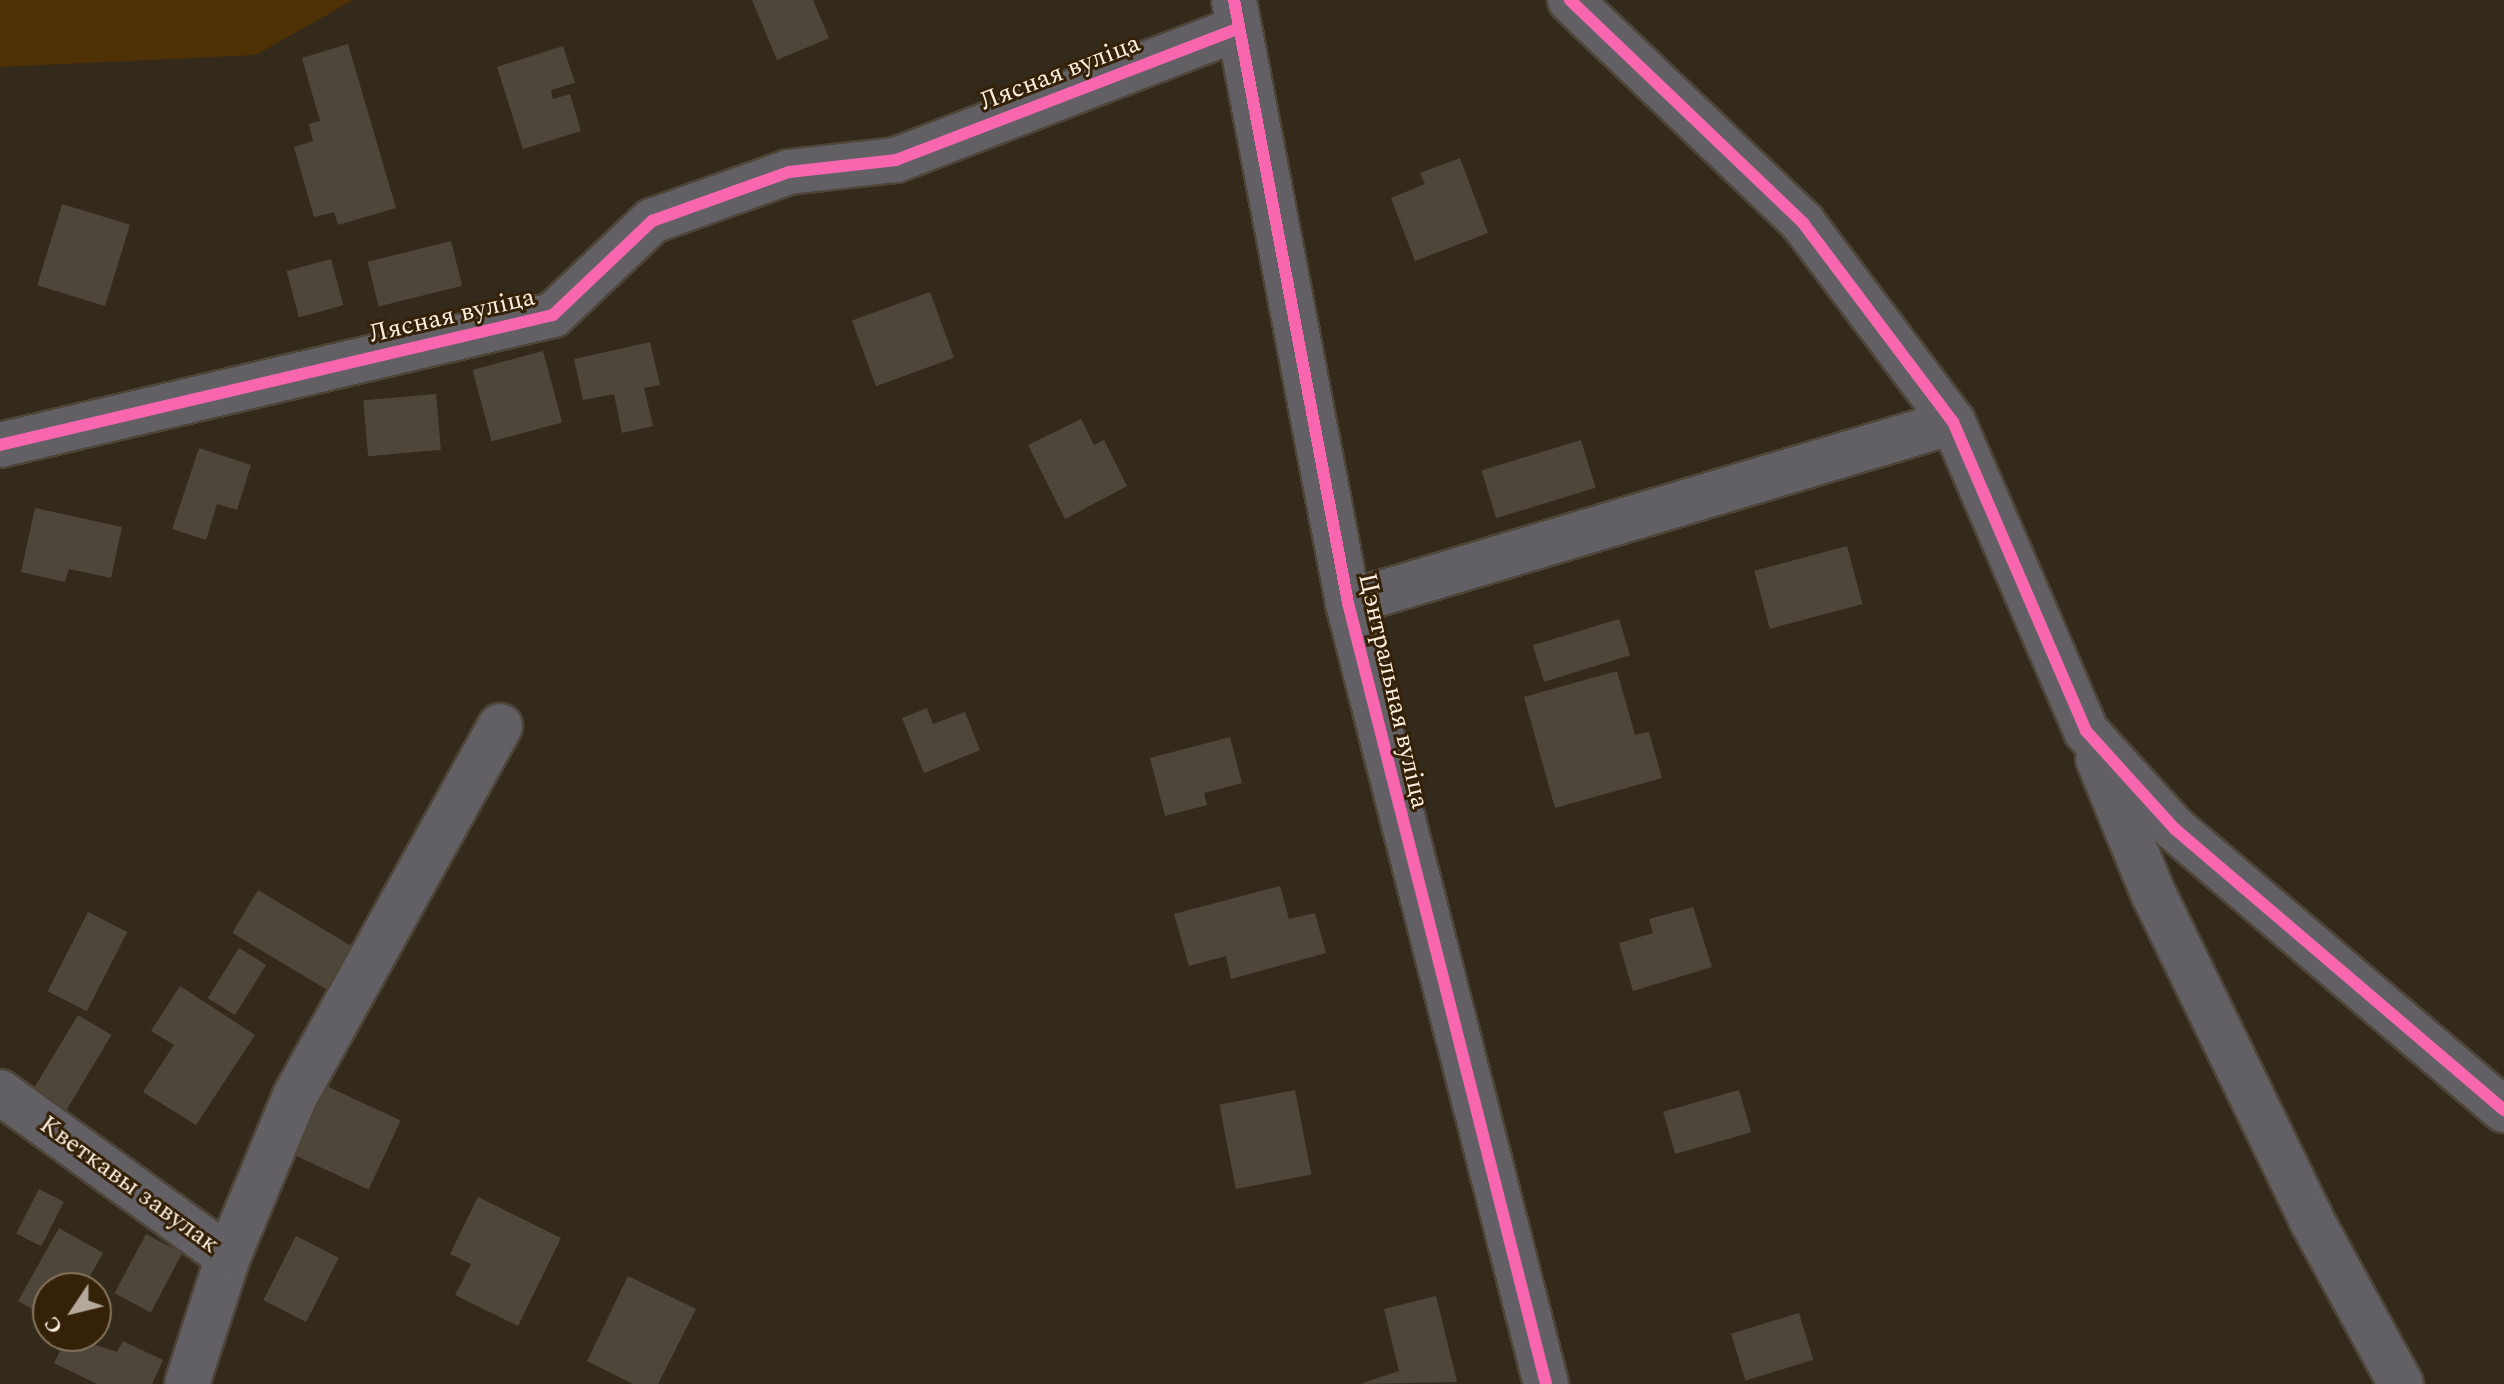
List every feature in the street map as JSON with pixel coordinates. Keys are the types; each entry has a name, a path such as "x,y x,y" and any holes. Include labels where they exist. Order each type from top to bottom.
{"street":[{"path":"1570,0 1803,223 1953,422 2173,935 2311,1219 2401,1384"},
{"name":"Лясная вуліца","path":"0,445 553,315 652,221 789,172 896,160 1236,14"},
{"name":"Цэнтральная вуліца","path":"1236,14 1348,603 1546,1384"},
{"path":"1348,603 1953,422"},
{"path":"228,1257 295,1096 500,726"},
{"path":"2086,731 2175,829 2504,1110"},
{"name":"Кветкавы завулак","path":"0,1092 228,1257 187,1384"}],"shaded area":[{"path":"0,0 353,0 256,55 0,67"}],"building":[{"path":"752,0 813,0 829,38 777,60"},
{"path":"348,44 396,208 338,225 334,212 314,217 294,147 313,141 309,124 320,121 302,58"},
{"path":"563,46 575,83 551,90 553,99 570,94 581,131 523,149 497,67"},
{"path":"1460,158 1488,233 1415,261 1391,198 1425,184 1420,173"},
{"path":"62,204 130,225 105,306 37,285"},
{"path":"451,241 462,286 379,306 368,262"},
{"path":"331,259 343,305 299,317 287,271"},
{"path":"930,292 954,358 876,386 852,320"},
{"path":"650,342 660,385 644,388 653,426 622,433 614,394 583,400 574,359"},
{"path":"543,351 562,422 492,441 472,370"},
{"path":"436,394 441,450 368,456 363,400"},
{"path":"1081,419 1094,445 1104,440 1127,486 1065,519 1028,445"},
{"path":"1581,440 1596,488 1496,518 1482,470"},
{"path":"199,448 251,465 237,510 217,504 206,540 172,529"},
{"path":"35,508 122,527 111,578 69,569 65,582 21,572"},
{"path":"1847,546 1863,604 1770,629 1754,571"},
{"path":"1619,619 1630,655 1544,682 1533,645"},
{"path":"1617,671 1635,735 1649,732 1662,778 1555,808 1524,697"},
{"path":"927,708 933,724 965,712 980,750 924,773 902,718"},
{"path":"1230,737 1242,783 1204,793 1207,805 1165,816 1150,758"},
{"path":"1280,886 1289,919 1315,913 1326,953 1231,979 1226,956 1189,966 1174,914"},
{"path":"258,890 357,949 331,992 232,933"},
{"path":"1693,907 1712,967 1633,991 1619,943 1653,933 1649,919"},
{"path":"88,912 127,932 87,1011 48,991"},
{"path":"239,948 266,965 235,1015 208,998"},
{"path":"180,986 255,1035 196,1125 143,1092 174,1045 151,1031"},
{"path":"78,1015 111,1035 67,1110 33,1090"},
{"path":"320,1083 401,1121 369,1189 288,1152"},
{"path":"1295,1090 1311,1174 1236,1189 1219,1105"},
{"path":"1739,1090 1751,1132 1675,1154 1663,1112"},
{"path":"39,1189 64,1202 41,1246 16,1234"},
{"path":"478,1197 561,1238 518,1326 455,1295 471,1264 450,1254"},
{"path":"59,1228 103,1253 92,1272 34,1272"},
{"path":"146,1234 182,1253 151,1312 115,1293"},
{"path":"296,1236 339,1258 306,1322 263,1300"},
{"path":"32,1276 32,1309 18,1301"},
{"path":"628,1276 696,1309 658,1384 633,1384 587,1361"},
{"path":"1436,1296 1457,1382 1360,1384 1399,1371 1384,1309"},
{"path":"1799,1313 1813,1360 1745,1381 1731,1334"},
{"path":"123,1341 163,1360 152,1384 97,1384 54,1363 60,1352 117,1352"}],"cycle path":[{"path":"1234,0 1348,603 1546,1384"},
{"path":"1570,0 1803,223 1953,422 2086,731 2175,829 2504,1110"},
{"path":"0,445 553,315 652,221 789,172 896,160 1237,29"}]}
